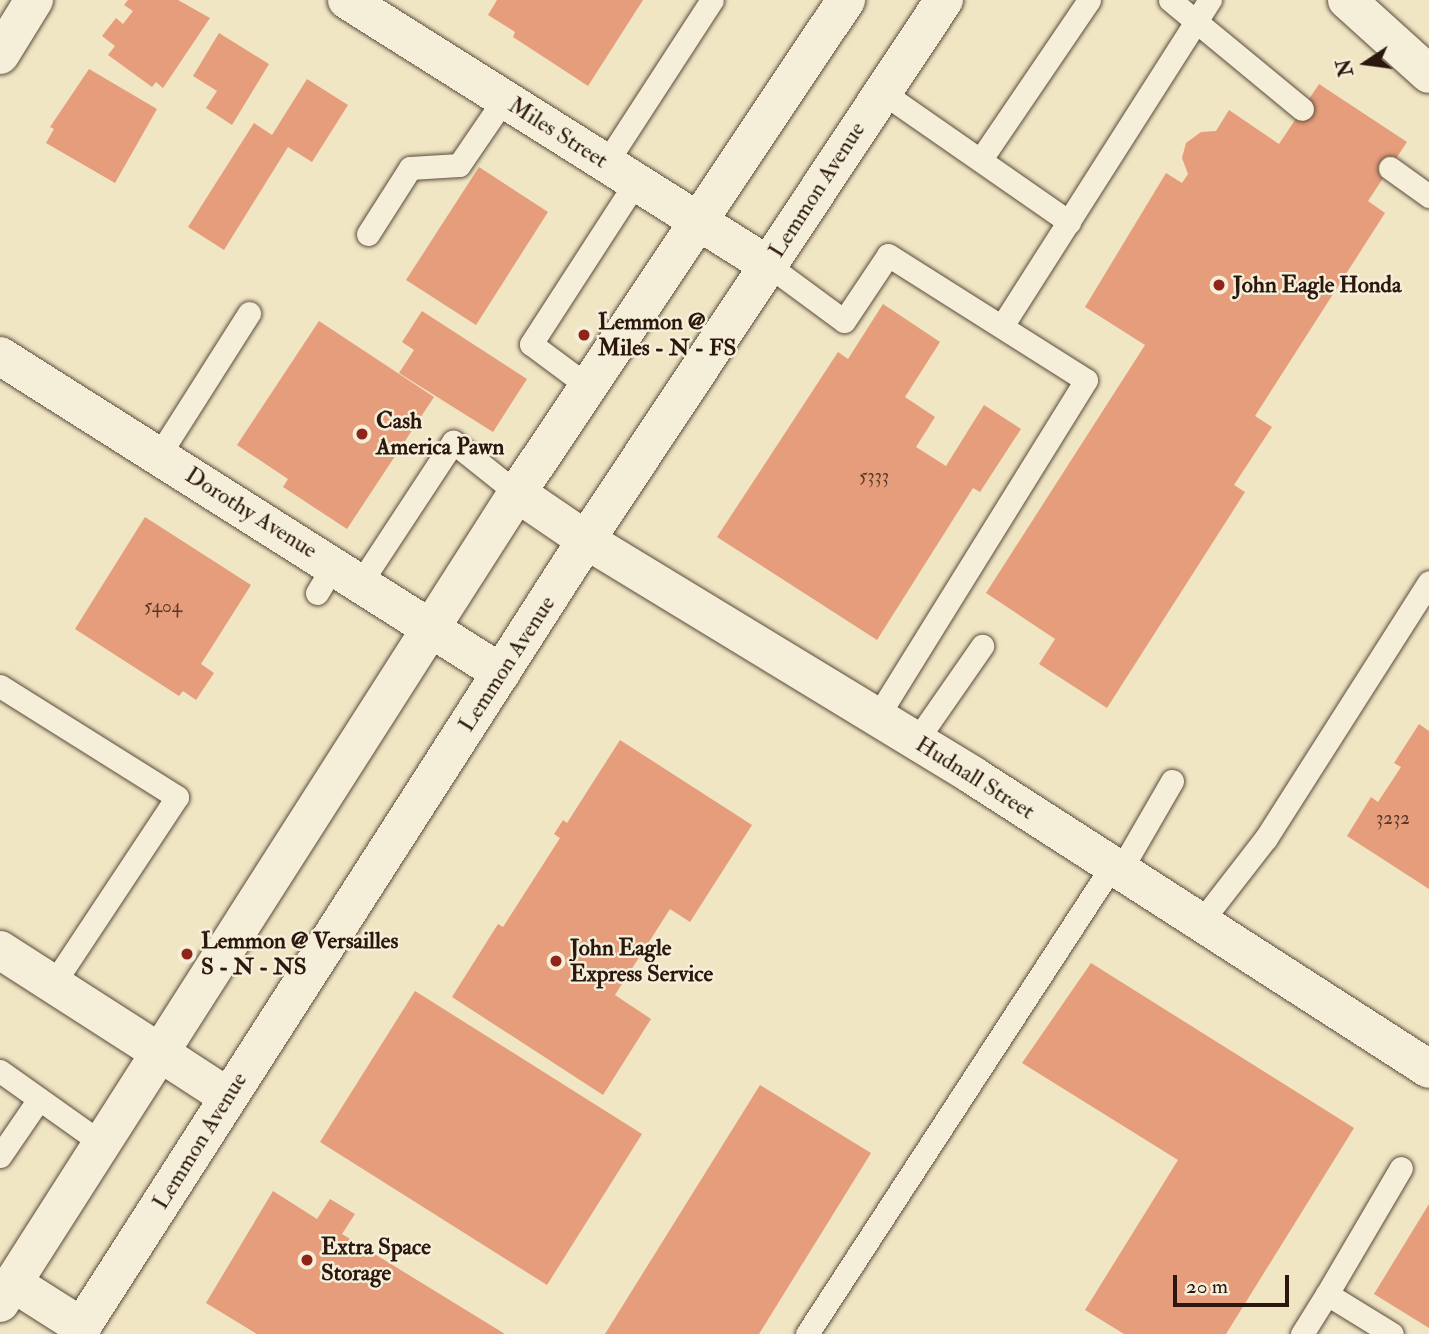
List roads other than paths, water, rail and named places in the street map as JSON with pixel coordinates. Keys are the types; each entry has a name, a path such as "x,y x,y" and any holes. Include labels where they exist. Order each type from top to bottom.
{"main road":[{"path":"0,55 34,0"},
{"name":"Miles Street","path":"347,0 768,265"},
{"path":"84,1332 4,1287 104,1144 517,493 846,0"},
{"name":"Lemmon Avenue","path":"84,1332 228,1097 586,540 944,0"},
{"path":"1347,0 1429,74"},
{"name":"Dorothy Avenue","path":"0,356 159,455 337,580 433,628 501,673"},
{"name":"Hudnall Street","path":"517,493 586,540 916,741 1429,1069"},
{"path":"0,950 228,1097"}],"lane":[{"path":"589,387 531,344 712,0"},
{"path":"981,159 1090,0"},
{"path":"1170,0 1302,109"},
{"path":"1002,326 1210,0"},
{"path":"882,92 1069,222"},
{"path":"368,234 410,168 459,165 504,99"},
{"path":"1390,168 1429,196"},
{"path":"768,265 844,321 888,255 1086,380 877,717"},
{"path":"159,455 249,313"},
{"path":"337,580 453,442 517,493"},
{"path":"1200,923 1266,838 1429,582"},
{"path":"916,741 982,646"},
{"path":"0,686 177,797 54,983"},
{"path":"807,1334 1172,781"},
{"path":"0,1072 104,1144"},
{"path":"0,1156 39,1099"},
{"path":"1302,1334 1401,1168"},
{"path":"1326,1294 1392,1334"}],"place":[{"name":"John Eagle Honda","path":"1219,285"},
{"name":"Lemmon @ Miles - N - FS","path":"584,335"},
{"name":"Cash America Pawn","path":"362,434"},
{"name":"Lemmon @ Versailles S - N - NS","path":"187,954"},
{"name":"John Eagle Express Service","path":"556,961"},
{"name":"Extra Space Storage","path":"307,1260"}]}
